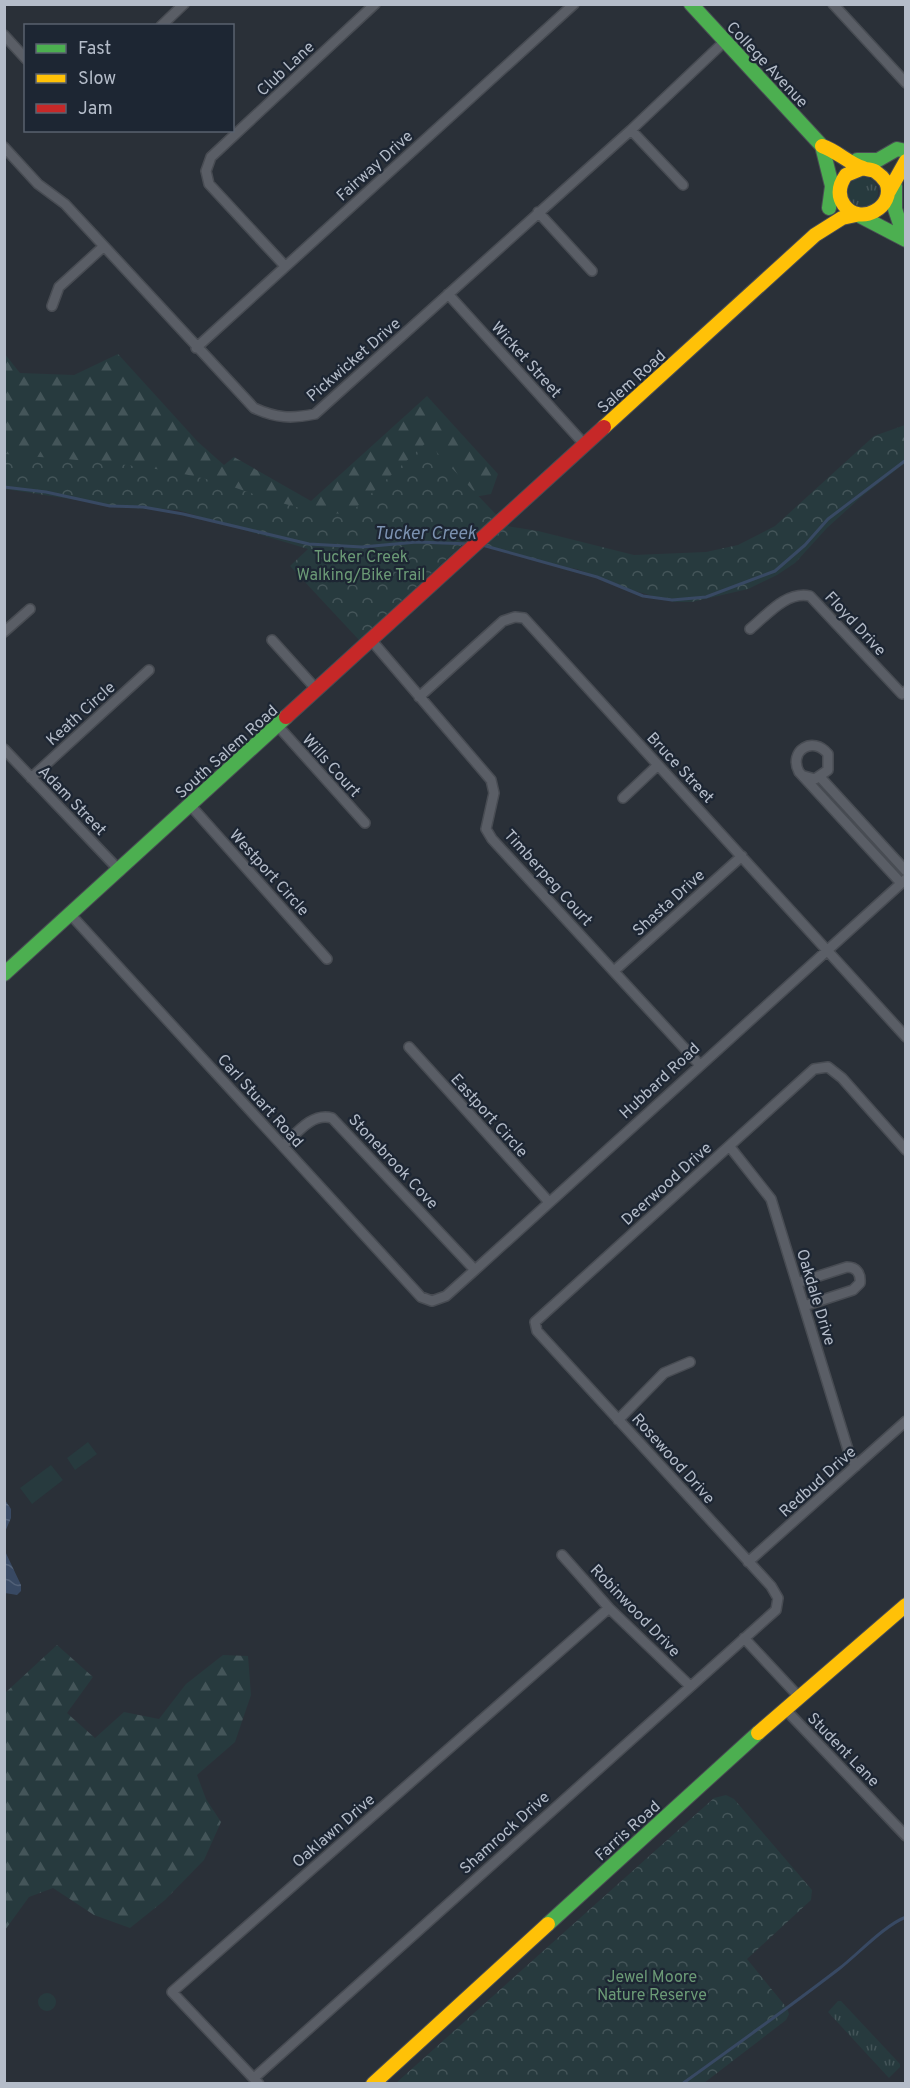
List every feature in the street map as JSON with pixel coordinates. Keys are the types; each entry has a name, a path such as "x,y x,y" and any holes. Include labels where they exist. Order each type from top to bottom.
{"main road":[{"name":"College Avenue","path":"691,4 822,149 836,171 839,189"},
{"name":"College Avenue","path":"822,149 867,168"},
{"path":"822,149 832,186 829,208"},
{"path":"849,159 871,161 887,156 897,149 904,154"},
{"path":"904,154 884,165 846,175 839,189 843,206 862,218 905,238"},
{"path":"862,218 879,211 904,154"},
{"path":"867,168 883,178 889,192 891,216 905,238"},
{"name":"Salem Road","path":"819,233 839,189"},
{"name":"Salem Road","path":"469,551 819,233 842,218 862,218"},
{"name":"South Salem Road","path":"7,966 71,915 120,871 469,551"},
{"name":"Farris Road","path":"373,2084 786,1710 906,1605"}],"street":[{"path":"163,24 184,4"},
{"name":"Club Lane","path":"285,266 209,184 206,171 211,157 375,4"},
{"name":"Fairway Drive","path":"196,348 574,4"},
{"path":"833,4 906,83"},
{"path":"4,34 24,57"},
{"name":"Pickwicket Drive","path":"4,147 38,184 65,204 254,408 274,417 293,418 315,414 631,130 725,41"},
{"path":"631,130 683,185"},
{"path":"538,212 592,271"},
{"path":"52,306 59,287 103,247"},
{"name":"Wicket Street","path":"448,294 585,445"},
{"name":"Floyd Drive","path":"750,629 797,593 810,596 903,694 906,691"},
{"path":"4,632 30,609"},
{"name":"Bruce Street","path":"419,697 502,621 515,617 524,618 906,1038"},
{"path":"272,640 317,690"},
{"name":"Timberpeg Court","path":"372,641 491,780 494,794 486,829 492,838 699,1064"},
{"name":"Keath Circle","path":"31,778 149,670"},
{"name":"Wills Court","path":"278,726 365,823"},
{"path":"820,777 828,770 830,759 825,749 815,744 804,747 797,756 797,767 903,881"},
{"name":"Adam Street","path":"4,749 120,871"},
{"path":"623,798 658,765"},
{"path":"804,776 820,777 906,871"},
{"name":"Westport Circle","path":"191,806 327,959"},
{"name":"Shasta Drive","path":"614,971 742,856"},
{"name":"Hubbard Road","path":"432,1301 446,1296 903,881"},
{"name":"Carl Stuart Road","path":"71,915 421,1297 432,1301"},
{"name":"Eastport Circle","path":"409,1047 549,1202"},
{"name":"Deerwood Drive","path":"537,1331 535,1322 543,1312 814,1070 828,1067 842,1078 906,1150"},
{"name":"Stonebrook Cove","path":"283,1146 313,1119 325,1116 332,1118 475,1270"},
{"name":"Oakdale Drive","path":"730,1146 771,1198 849,1454 856,1466"},
{"path":"797,1283 847,1267 855,1269 860,1274 860,1282 853,1290 804,1306"},
{"name":"Rosewood Drive","path":"537,1331 748,1562 778,1598 776,1610"},
{"path":"618,1420 664,1373 690,1362"},
{"name":"Redbud Drive","path":"748,1562 906,1421"},
{"name":"Robinwood Drive","path":"562,1555 609,1608 689,1685"},
{"name":"Oaklawn Drive","path":"256,2081 172,1992 609,1608"},
{"name":"Shamrock Drive","path":"256,2081 689,1685 776,1610"},
{"path":"744,1638 800,1698"},
{"name":"Student Lane","path":"786,1710 906,1836"}],"green space":[{"path":"863,177 874,181 878,192 874,203 863,207 852,203 848,192 852,181"},
{"path":"4,353 20,373 74,375 118,354 198,442 224,465 234,457 311,501 427,396 498,474 491,494 350,519 5,466"},
{"name":"Tucker Creek Walking/Bike Trail","path":"905,425 905,463 861,497 827,528 795,563 748,589 692,602 675,602 631,590 577,569 556,566 466,541 359,640 290,566 308,549 178,510 130,508 5,489 5,454 108,463 185,474 295,507 349,514 427,442 507,526 538,531 634,555 706,552 738,545 775,526 874,436"},
{"path":"88,1442 97,1454 75,1470 67,1458"},
{"path":"51,1465 63,1480 32,1504 20,1488"},
{"path":"57,1645 93,1677 67,1713 95,1738 124,1712 159,1719 186,1684 223,1655 248,1656 251,1695 235,1742 197,1775 206,1799 221,1822 204,1860 165,1900 130,1928 94,1915 53,1888 29,1897 5,1930 5,1693"},
{"name":"Jewel Moore Nature Reserve","path":"726,1795 734,1799 812,1890 811,1900 747,1959 787,2008 789,2014 786,2020 704,2083 396,2083 714,1798"},
{"path":"47,1993 53,1996 56,2002 53,2008 47,2011 41,2008 38,2002 41,1996"},
{"path":"838,2001 841,2001 900,2064 900,2067 889,2078 828,2012"}],"water":[{"path":"5,1500 11,1509 11,1518 5,1532"},
{"path":"4,1549 21,1585 21,1591 17,1595 5,1593"}],"waterway":[{"name":"Tucker Creek","path":"482,545 597,577 643,596 672,600 706,597 775,571 805,545 828,519 906,460"},
{"name":"Tucker Creek","path":"4,487 46,492 110,506 143,507 183,514 309,544 362,547 417,542 470,544"},
{"path":"682,2084 840,1968 890,1926 906,1917"}],"traffic: fast":[{"path":"691,4 822,146 832,186 829,208"},
{"path":"857,160 878,160 897,149 906,151"},
{"path":"895,186 895,209 905,239"},
{"path":"860,216 906,240"},
{"path":"4,974 286,717"},
{"path":"548,1924 758,1733"}],"traffic: slow":[{"path":"822,146 858,166 875,171 886,182 888,191 882,206 867,214 858,214 844,205 840,198 840,190 846,175 863,168"},
{"path":"888,193 906,161"},
{"path":"604,427 815,235 842,218 856,215"},
{"path":"758,1733 906,1605"},
{"path":"373,2084 548,1924"}],"traffic: jam":[{"path":"286,717 604,427"}]}
